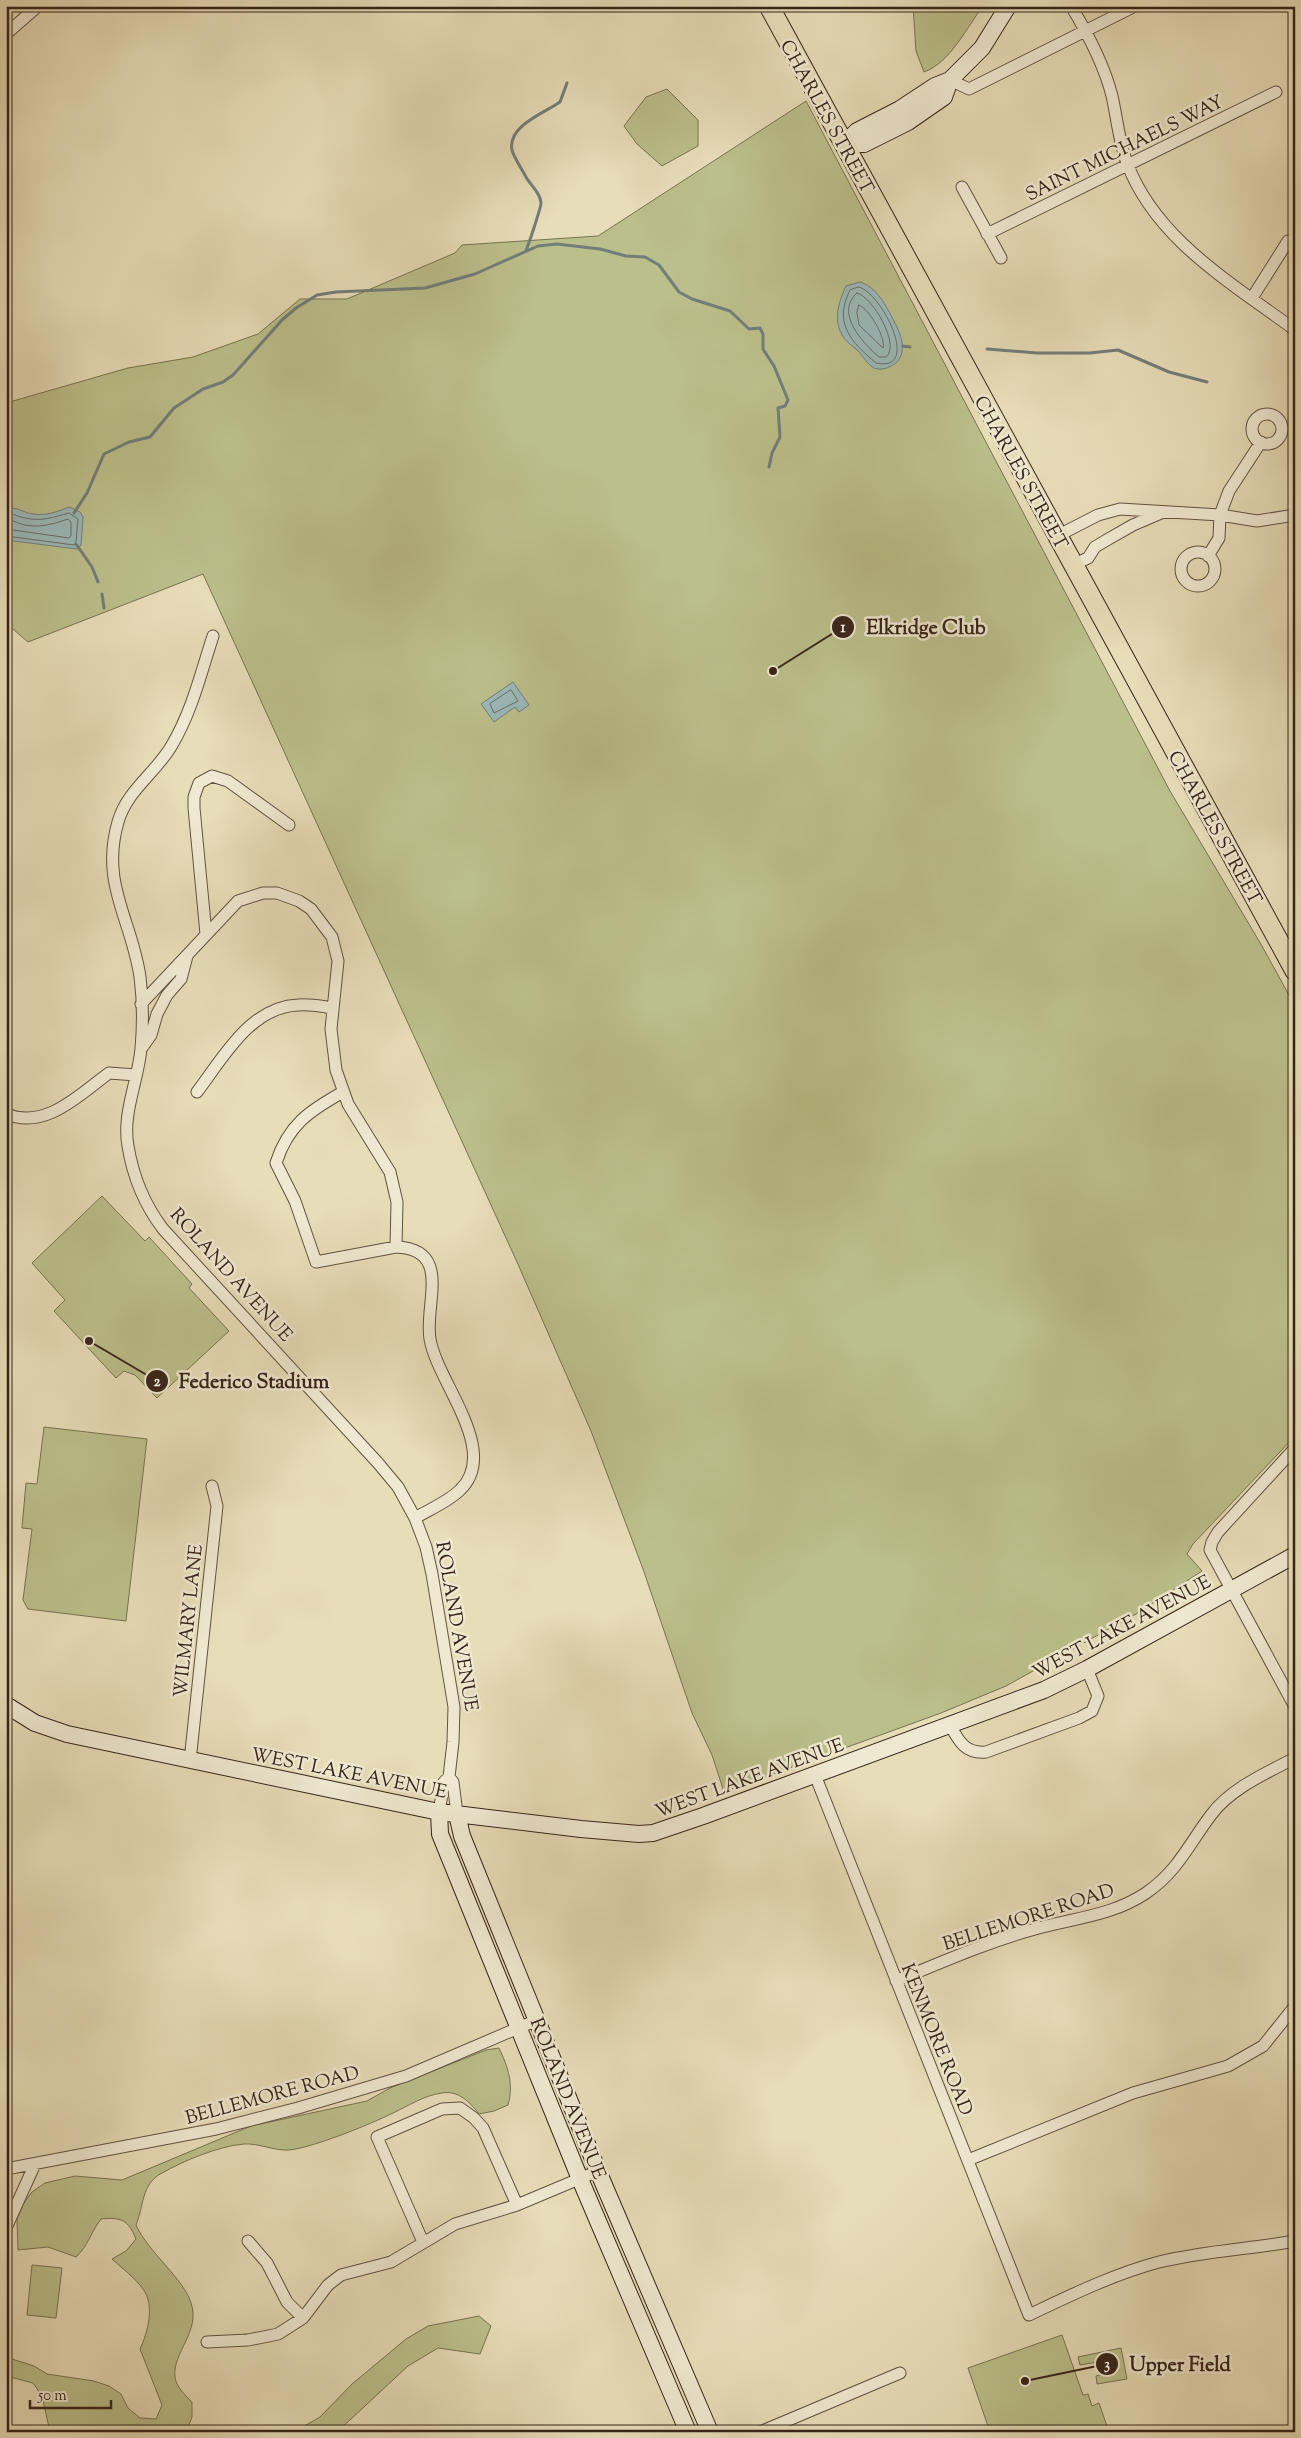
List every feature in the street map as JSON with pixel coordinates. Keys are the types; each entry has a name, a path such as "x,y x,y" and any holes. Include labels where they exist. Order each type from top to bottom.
{"main road":[{"name":"CHARLES STREET","path":"768,6 1295,972"}],"street":[{"path":"6,34 38,6"},
{"path":"844,144 857,131 900,109 935,86 950,80 982,48 1008,6"},
{"path":"1071,6 1086,32 1109,84 1128,165 1148,204 1168,229 1195,255 1295,330"},
{"path":"950,80 969,89 1135,6"},
{"name":"SAINT MICHAELS WAY","path":"987,234 1276,92"},
{"path":"962,187 1001,258"},
{"path":"1252,298 1288,241"},
{"path":"1208,556 1220,538 1220,515 1234,481 1261,442"},
{"path":"1057,536 1098,515 1120,509 1220,515 1257,521 1295,515"},
{"path":"1074,565 1088,558 1095,547 1105,541 1133,525 1165,512"},
{"path":"141,1049 140,977 113,882 114,836 118,820 126,803 138,785 171,748 180,731 189,711 213,636"},
{"path":"206,934 194,808 194,797 199,783 212,776 228,780 289,825"},
{"path":"141,1004 229,909 250,895 277,893 299,901 311,909 326,926 336,950 337,977 332,1008 331,1045 336,1070 343,1092 390,1172 397,1202 396,1247"},
{"path":"141,1049 151,1035 158,1014 168,995 181,979 187,955"},
{"path":"197,1092 234,1043 248,1028 268,1013 296,1005 332,1008"},
{"name":"ROLAND AVENUE","path":"141,1049 128,1119 127,1144 137,1182 154,1217 175,1244 378,1463 398,1487 415,1518 426,1548 432,1574 454,1707 454,1742 450,1777 453,1782 462,1836 598,2171 710,2432"},
{"path":"6,1114 20,1118 48,1115 62,1108 109,1073 136,1075"},
{"path":"343,1092 317,1107 302,1119 289,1133 276,1163 295,1200 316,1262 396,1247 409,1248 425,1258 432,1272 433,1286 428,1313 430,1340 434,1356 472,1440 475,1464 470,1477 462,1489 452,1498 415,1518"},
{"path":"1295,1448 1218,1532 1210,1550 1295,1707"},
{"name":"WILMARY LANE","path":"190,1761 217,1506 212,1486"},
{"name":"WEST LAKE AVENUE","path":"6,1705 35,1723 67,1734 440,1812 626,1833 653,1832 1025,1698 1087,1669 1295,1555"},
{"path":"950,1725 960,1742 968,1750 977,1753 986,1752 1079,1718 1092,1710 1098,1696 1087,1669"},
{"name":"BELLEMORE ROAD","path":"896,1981 1000,1940 1036,1928 1103,1914 1135,1899 1157,1885 1173,1870 1211,1815 1232,1794 1295,1758"},
{"name":"KENMORE ROAD","path":"815,1775 1029,2315 1088,2287 1145,2266 1216,2252 1295,2241"},
{"name":"ROLAND AVENUE","path":"450,1777 444,1782 440,1812 440,1834 580,2179 688,2432"},
{"path":"968,2160 1133,2093 1228,2066 1262,2046 1295,2006"},
{"name":"BELLEMORE ROAD","path":"6,2169 216,2129 313,2104 406,2076 537,2020"},
{"path":"423,2242 377,2138 442,2109 460,2108 479,2122 517,2205"},
{"path":"6,2228 35,2164"},
{"path":"207,2342 268,2337 287,2330 303,2318 334,2279 341,2275 391,2262 455,2224 517,2205 598,2171"},
{"path":"248,2241 267,2263 274,2280 287,2302 303,2318"},
{"path":"760,2432 900,2373"}],"green space":[{"path":"913,6 983,6 950,53 942,61 924,72 916,51"},
{"path":"667,89 698,120 698,146 662,166 637,144 624,126 646,97"},
{"path":"806,101 1170,791 1262,946 1295,1006 1295,1436 1193,1544 1187,1554 1202,1571 1136,1614 1006,1686 941,1713 724,1792 712,1755 692,1713 643,1569 591,1431 517,1262 203,574 28,642 6,623 6,403 128,368 193,357 258,334 300,299 347,299 455,253 462,245 598,236"},
{"path":"102,1196 145,1241 149,1237 192,1284 189,1288 229,1331 157,1398 135,1375 124,1371 116,1378 54,1311 65,1300 32,1263"},
{"path":"44,1427 147,1439 126,1621 28,1609 23,1600 32,1529 22,1528 26,1483 37,1484"},
{"path":"499,2048 507,2069 510,2097 508,2105 494,2111 479,2114 468,2101 458,2095 453,2093 436,2094 423,2098 356,2129 299,2148 283,2150 244,2144 213,2151 171,2168 150,2183 144,2196 136,2225 149,2245 181,2284 191,2303 193,2313 190,2332 175,2368 177,2384 192,2402 192,2417 186,2432 50,2432 42,2396 33,2383 6,2376 6,2357 34,2366 47,2374 94,2381 109,2386 121,2394 128,2408 140,2418 156,2419 162,2405 140,2349 148,2327 149,2303 147,2295 136,2281 112,2259 126,2251 136,2239 127,2224 119,2219 101,2219 84,2248 76,2257 48,2247 18,2250 17,2219 23,2204 32,2192 45,2183 75,2176 122,2180 251,2126 367,2101 390,2088 486,2050"},
{"path":"32,2265 62,2268 56,2318 27,2315"},
{"path":"479,2316 491,2326 480,2354 438,2348 408,2366 337,2432 294,2432 320,2417 352,2384 406,2339 428,2326"},
{"path":"1062,2335 1083,2395 1088,2394 1092,2406 1099,2403 1109,2432 990,2432 968,2368"},
{"path":"1121,2348 1127,2379 1097,2384 1096,2376 1106,2373 1104,2361 1080,2365 1078,2357"}],"water":[{"path":"860,282 871,288 880,298 900,333 902,352 900,358 896,363 886,368 878,369 872,367 845,339 839,329 837,316 843,292 846,286"},
{"path":"69,507 80,512 83,517 81,545 77,549 6,540 6,510 13,508 29,513 42,514 56,512"},
{"path":"513,682 529,705 519,712 515,707 494,722 481,704"}],"waterway":[{"path":"526,250 541,203 537,192 514,156 512,141 521,127 560,102 567,83"},
{"path":"74,513 87,493 104,454 129,442 150,437 174,408 203,389 223,382 233,375 282,320 296,308 317,295 336,292 425,288 475,274 538,246 557,244 600,249 626,256 645,257 659,265 679,292 692,299 730,311 749,329 760,328 763,334 763,349 774,366 788,400 785,406 778,408 780,437 772,453 769,467"},
{"path":"903,346 910,347"},
{"path":"987,349 1037,353 1090,353 1118,350 1169,372 1207,382"},
{"path":"76,544 92,567 98,582"},
{"path":"102,594 104,608"}],"place":[{"name":"Elkridge Club","path":"773,671"},
{"name":"Federico Stadium","path":"89,1341"},
{"name":"Upper Field","path":"1025,2381"}]}
